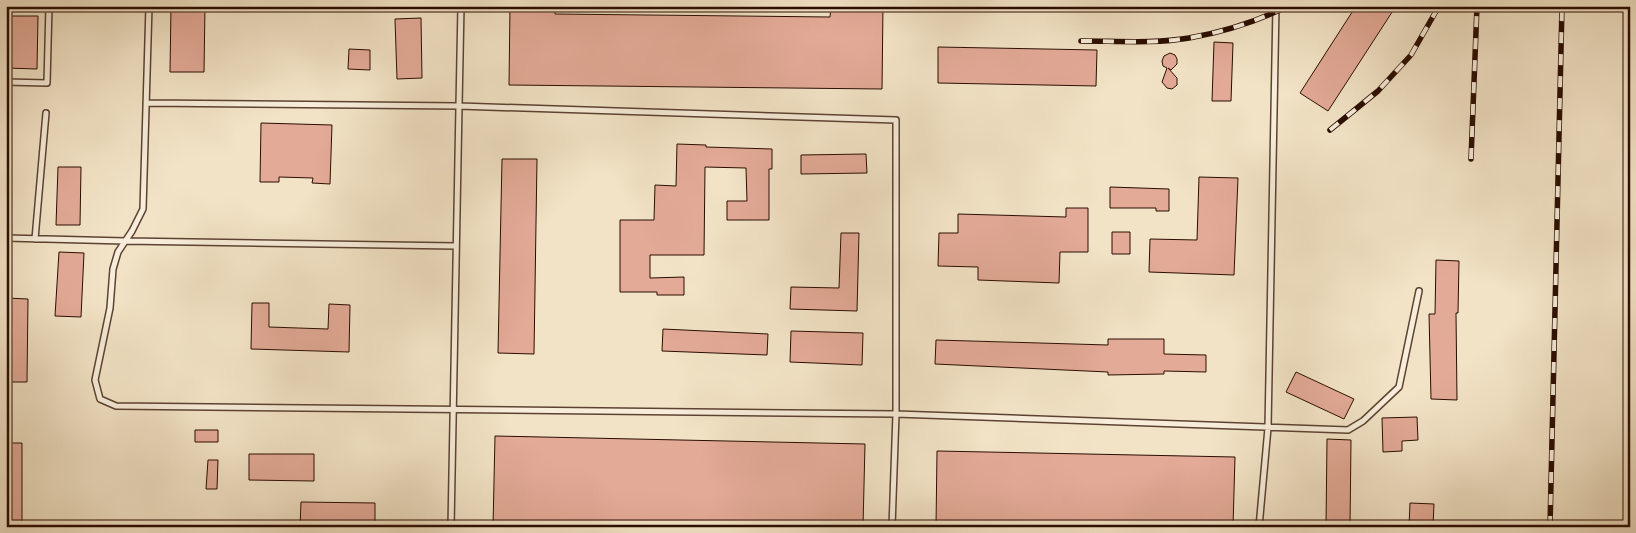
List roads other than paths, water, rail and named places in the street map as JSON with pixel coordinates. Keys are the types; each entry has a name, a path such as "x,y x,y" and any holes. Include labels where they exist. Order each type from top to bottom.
{"lane":[{"path":"6,82 47,83 49,6"},
{"path":"149,6 143,209 132,231 118,252 113,269 110,308 95,380 100,399 116,406 896,414 1348,430 1363,421 1399,387 1419,291"},
{"path":"451,527 461,6"},
{"path":"1259,527 1268,428 1276,6"},
{"path":"146,103 459,106 896,120 896,414 892,527"},
{"path":"34,239 46,113"},
{"path":"6,238 125,242 456,246"}],"railway":[{"path":"1081,41 1149,42 1189,38 1215,33 1240,25 1288,6"},
{"path":"1330,130 1378,91 1411,55 1439,6"},
{"path":"1471,159 1477,6"},
{"path":"1550,527 1562,6"}]}
